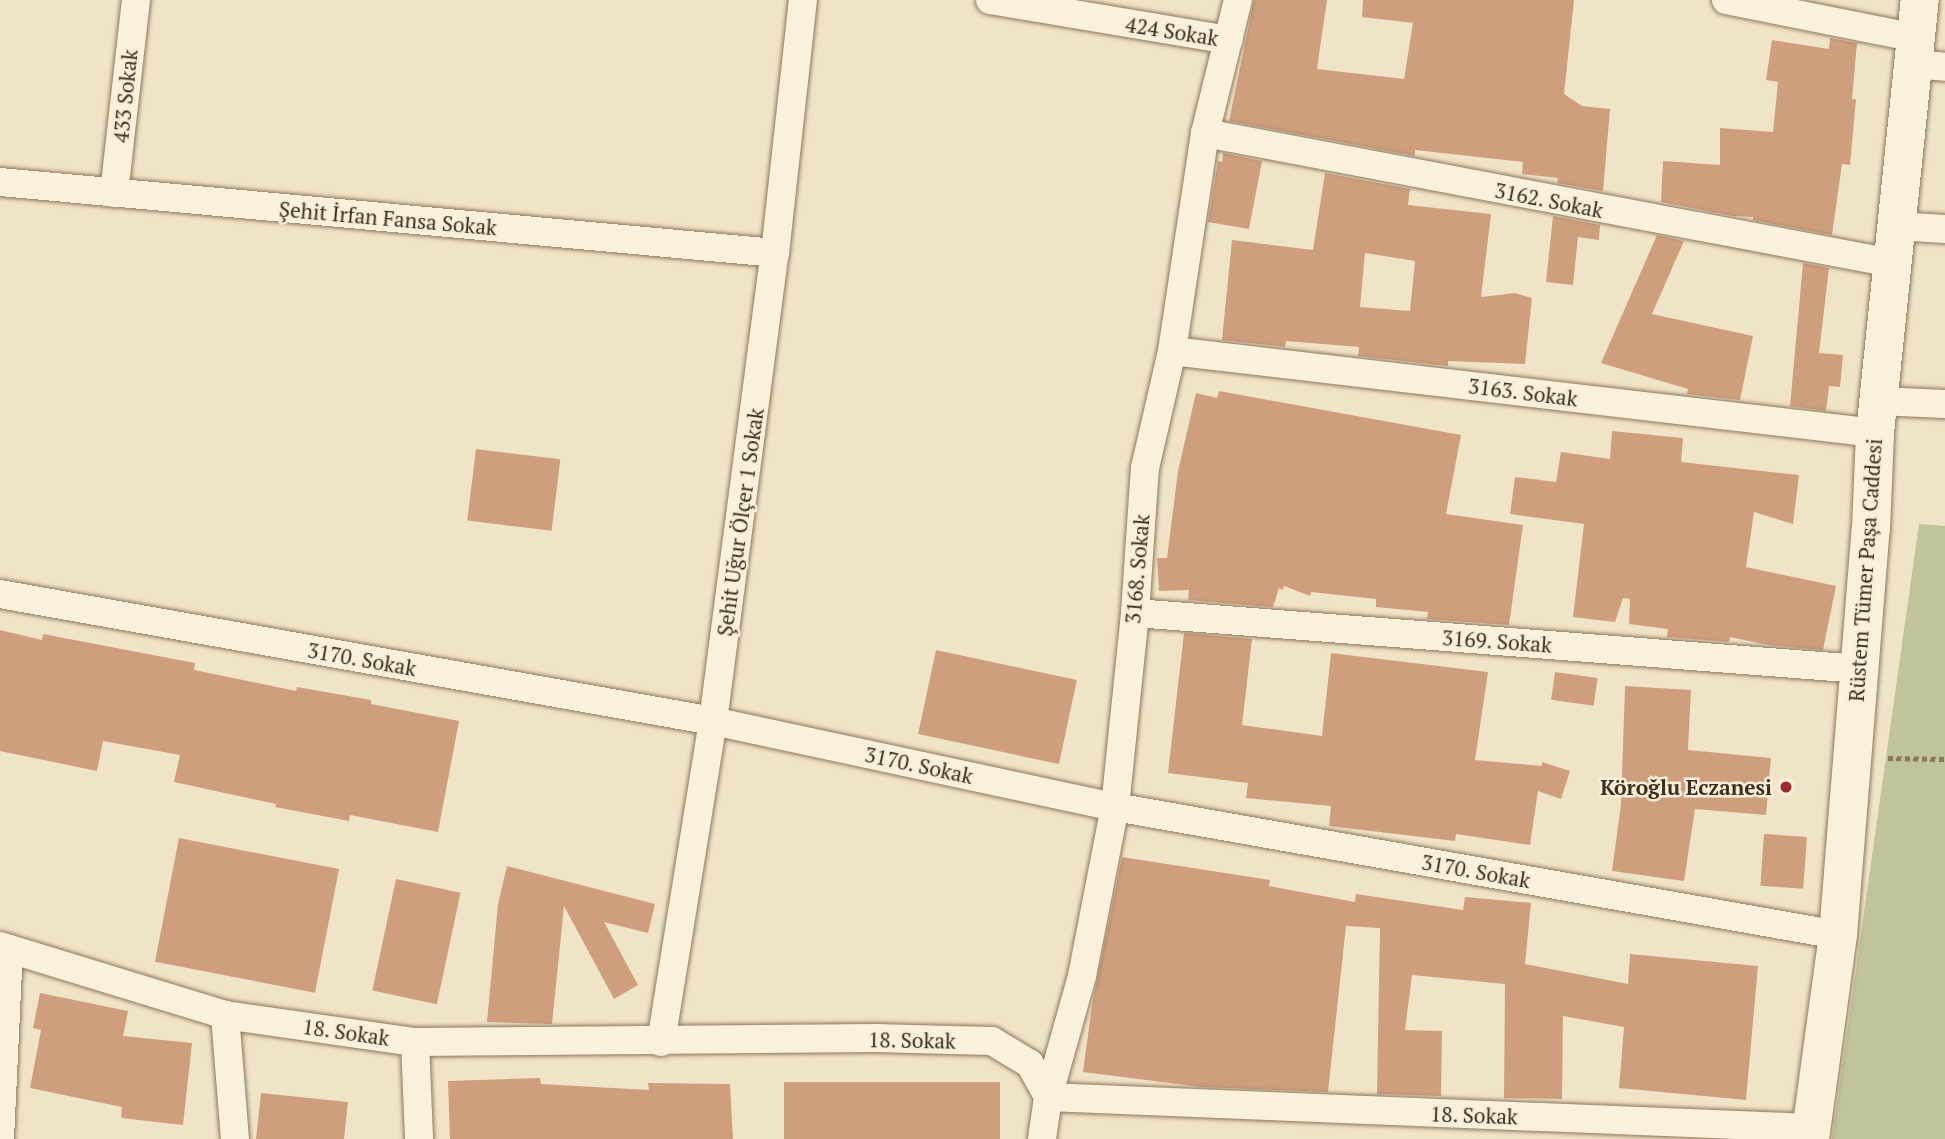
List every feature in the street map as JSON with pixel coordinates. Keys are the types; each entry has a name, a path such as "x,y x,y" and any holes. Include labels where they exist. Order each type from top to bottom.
{"street":[{"name":"433 Sokak","path":"114,193 136,0"},
{"name":"Şehit Uğur Ölçer 1 Sokak","path":"661,1042 713,721 775,253 803,0"},
{"name":"424 Sokak","path":"990,0 1128,12 1229,40"},
{"name":"3168. Sokak","path":"1042,1139 1048,1097 1082,976 1115,807 1135,612 1145,468 1172,351 1205,133 1238,0"},
{"path":"1726,0 1925,56"},
{"name":"Rüstem Tümer Paşa Caddesi","path":"1810,1134 1838,935 1871,529 1876,417 1894,244 1925,56 1920,0"},
{"name":"3162. Sokak","path":"1205,133 1894,244 1945,229"},
{"name":"Şehit İrfan Fansa Sokak","path":"0,182 775,253"},
{"name":"3163. Sokak","path":"1172,351 1876,417 1945,404"},
{"name":"3170. Sokak","path":"0,594 713,721 1115,807 1838,935"},
{"name":"3169. Sokak","path":"1135,612 1859,668"},
{"path":"0,1139 5,948"},
{"name":"18. Sokak","path":"5,948 225,1015 415,1042 661,1042 876,1038 992,1041 1030,1064 1048,1097 1810,1134"},
{"path":"225,1015 235,1139"},
{"path":"415,1042 419,1139"}],"path":[{"path":"1853,758 1945,759"}],"green space":[{"path":"1919,524 1945,526 1945,1139 1832,1139"}],"building":[{"path":"1254,0 1327,0 1317,69 1404,79 1413,23 1362,17 1363,0 1574,0 1564,94 1582,106 1610,109 1603,191 1557,183 1558,178 1522,174 1523,162 1415,150 1415,156 1229,121"},
{"path":"1830,38 1857,43 1852,99 1856,99 1850,165 1842,164 1832,235 1753,220 1753,217 1733,216 1661,202 1663,161 1720,165 1720,128 1773,132 1778,82 1766,80 1772,40 1829,49"},
{"path":"1223,153 1262,161 1249,229 1208,222 1218,161 1222,162"},
{"path":"1325,173 1410,189 1408,205 1491,214 1481,297 1515,293 1532,298 1525,364 1448,361 1448,366 1358,356 1359,347 1286,341 1285,347 1222,340 1232,240 1313,250","holes":["1365,253 1415,261 1410,311 1360,307"]},
{"path":"1553,216 1600,225 1599,240 1578,237 1573,285 1546,282"},
{"path":"1657,235 1684,241 1652,314 1753,336 1740,400 1687,394 1688,389 1601,363"},
{"path":"1803,263 1829,268 1819,353 1843,355 1840,387 1829,386 1826,411 1790,406"},
{"path":"1219,391 1461,435 1446,514 1523,525 1509,625 1427,619 1428,612 1376,607 1376,599 1311,592 1310,596 1284,586 1283,590 1279,588 1273,607 1188,600 1189,590 1159,591 1157,558 1167,558 1178,471 1196,393 1217,398"},
{"path":"1612,431 1683,438 1681,462 1799,475 1793,524 1754,512 1746,567 1836,586 1823,650 1768,645 1730,637 1729,642 1667,637 1668,629 1629,624 1630,599 1623,598 1615,622 1573,617 1584,524 1510,514 1515,477 1556,482 1561,452 1610,459"},
{"path":"476,449 560,459 552,531 467,520"},
{"path":"0,630 42,640 43,634 195,663 194,670 296,691 297,687 371,700 371,704 459,721 438,832 350,815 349,821 275,807 276,804 174,782 180,755 103,741 97,771 0,751"},
{"path":"1184,633 1252,639 1242,725 1322,736 1331,653 1488,672 1475,760 1542,766 1542,762 1570,771 1561,799 1538,791 1530,845 1456,834 1455,841 1329,826 1331,806 1246,798 1248,783 1168,773"},
{"path":"936,650 1077,680 1059,764 918,734"},
{"path":"1555,672 1598,678 1594,706 1551,700"},
{"path":"1625,686 1691,690 1688,750 1771,758 1766,815 1695,809 1684,881 1612,871 1621,804"},
{"path":"1764,834 1807,837 1803,889 1760,886"},
{"path":"179,838 339,869 315,993 155,962"},
{"path":"1122,857 1270,880 1269,886 1355,902 1356,894 1463,910 1465,897 1531,903 1525,964 1628,984 1630,954 1758,966 1746,1100 1619,1088 1624,1027 1563,1016 1562,1099 1504,1098 1505,984 1412,975 1405,1030 1442,1031 1441,1096 1377,1094 1380,928 1346,926 1328,1092 1201,1087 1083,1072 1092,1005"},
{"path":"507,866 655,904 648,933 604,922 638,985 614,999 564,906 552,1024 487,1022 498,904"},
{"path":"396,879 461,893 437,1004 372,991"},
{"path":"40,993 128,1011 123,1036 192,1043 183,1125 121,1118 122,1107 30,1088 41,1030 33,1028"},
{"path":"540,1078 541,1084 649,1090 648,1083 730,1084 733,1139 450,1139 448,1081"},
{"path":"784,1082 1000,1082 1000,1139 784,1139"},
{"path":"261,1093 348,1102 344,1139 256,1139"}],"place":[{"name":"Köroğlu Eczanesi","path":"1786,787"}]}
